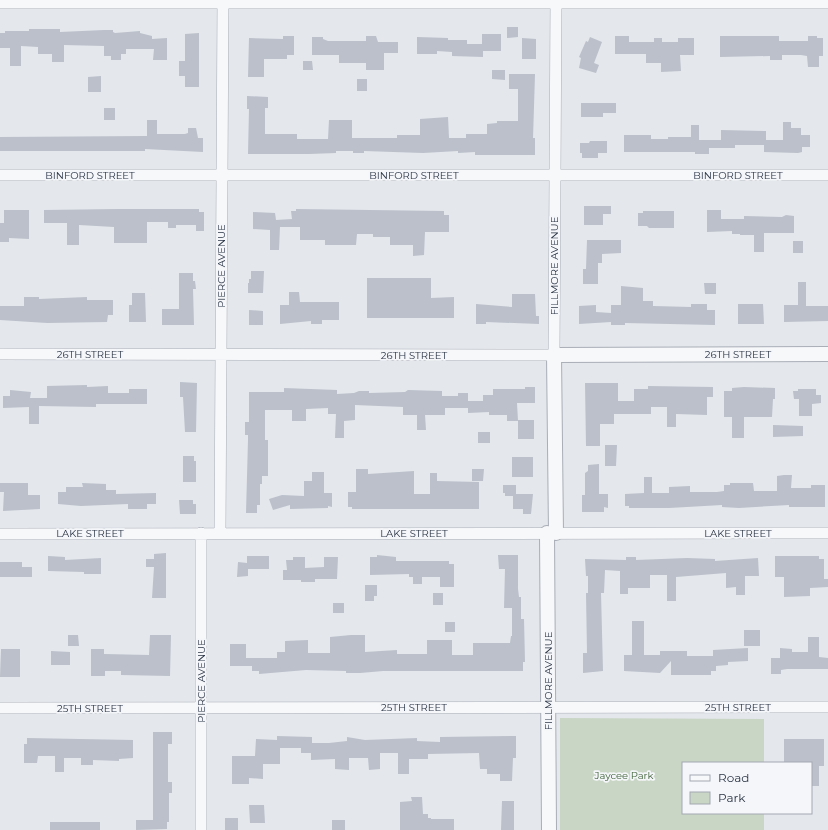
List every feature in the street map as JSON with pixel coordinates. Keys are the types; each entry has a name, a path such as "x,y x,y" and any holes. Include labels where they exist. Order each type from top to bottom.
{"street":[{"name":"PIERCE AVENUE","path":"220,533 223,2"},
{"name":"FILLMORE AVENUE","path":"549,830 548,707 552,533 556,2"},
{"path":"0,3 828,3"},
{"name":"BINFORD STREET","path":"0,175 828,175"},
{"name":"26TH STREET","path":"0,354 828,354"},
{"name":"PIERCE AVENUE","path":"201,533 201,830"},
{"name":"LAKE STREET","path":"0,534 828,533"},
{"name":"25TH STREET","path":"0,708 828,707"}],"green space":[{"name":"Jaycee Park","path":"560,718 764,719 764,762 682,762 682,814 764,814 764,830 560,830"}],"building":[{"path":"507,27 518,27 518,37 507,38"},
{"path":"29,29 60,29 60,32 113,30 115,33 140,31 140,33 152,36 152,39 167,38 167,60 153,60 154,49 126,49 126,54 121,54 121,60 111,60 111,56 104,56 104,46 64,45 64,62 52,62 52,54 38,54 38,47 21,46 21,66 10,66 10,48 0,48 0,33 5,33 5,31 29,31"},
{"path":"199,33 199,87 185,87 185,76 179,76 179,61 185,61 185,34"},
{"path":"482,34 501,34 501,51 483,51 483,57 452,56 452,52 437,51 437,54 417,54 417,37 467,40 467,44 482,44"},
{"path":"283,36 294,36 294,55 287,55 287,59 264,59 264,77 248,77 249,38 283,39"},
{"path":"366,36 376,36 378,42 398,42 398,53 384,53 384,70 366,70 366,63 339,63 339,55 312,55 312,37 323,37 323,39 328,41 366,41"},
{"path":"615,36 629,36 629,42 654,42 654,38 662,38 662,42 678,42 678,38 694,38 694,55 680,55 681,71 661,72 661,63 646,63 646,54 615,54"},
{"path":"720,36 779,36 779,41 808,41 808,36 817,36 817,38 823,38 823,56 819,56 819,67 808,67 807,56 801,55 782,55 782,60 770,60 770,56 720,57"},
{"path":"590,37 602,42 594,63 599,65 596,73 579,68 581,58 579,57 586,41 588,42"},
{"path":"522,38 536,39 536,59 522,59"},
{"path":"303,61 312,61 313,70 303,70"},
{"path":"492,70 505,70 505,80 492,79"},
{"path":"509,74 535,74 533,138 535,138 535,155 475,155 475,152 458,153 458,151 423,153 364,151 364,153 353,153 353,151 336,151 336,153 309,154 248,154 249,109 247,109 247,96 268,97 268,108 265,108 265,134 297,134 297,139 328,139 329,120 352,120 352,138 397,138 397,135 420,135 420,119 448,117 449,138 466,138 466,134 487,134 487,124 497,123 497,121 518,121 518,89 509,89"},
{"path":"101,76 101,92 88,92 88,77"},
{"path":"357,79 367,79 367,91 357,91"},
{"path":"581,103 616,103 616,113 603,113 603,117 581,117"},
{"path":"104,108 115,108 115,120 104,120"},
{"path":"147,120 157,120 157,134 185,134 188,133 188,128 196,128 198,138 203,138 203,152 145,149 145,151 0,151 0,137 147,136"},
{"path":"783,122 791,122 791,128 801,128 801,135 810,135 810,147 802,147 802,152 798,153 764,152 764,145 735,145 735,148 709,148 709,154 695,154 695,152 624,152 624,135 651,135 651,139 691,137 691,125 699,125 699,140 721,140 721,130 766,131 766,140 783,140"},
{"path":"590,141 607,141 607,153 598,153 598,158 582,158 582,153 580,153 580,143 589,143"},
{"path":"584,206 611,206 611,214 603,214 603,225 584,225"},
{"path":"199,209 199,212 204,212 204,231 196,231 196,225 176,225 176,228 168,228 168,222 147,222 147,243 114,243 114,227 79,225 79,245 67,245 67,223 44,223 44,210"},
{"path":"296,209 444,211 444,215 449,215 449,232 425,232 424,255 413,256 413,245 390,245 390,237 373,237 373,234 357,234 356,245 325,245 325,240 300,240 300,227 280,227 279,250 270,250 270,230 253,229 253,212 275,213 276,220 292,219 291,211 296,211"},
{"path":"4,210 29,210 29,239 9,238 9,242 0,242 0,223 4,223"},
{"path":"707,210 721,210 721,219 744,219 744,216 794,216 794,233 764,233 764,252 754,252 754,235 732,234 732,231 707,232"},
{"path":"643,211 674,211 674,228 649,228 647,226 638,226 638,213 643,213"},
{"path":"587,240 621,240 621,253 602,254 602,263 598,263 598,284 583,284 583,269 586,269"},
{"path":"793,241 803,241 803,253 793,253"},
{"path":"251,271 264,271 263,293 248,293 248,283 249,279 251,279"},
{"path":"179,273 193,273 193,281 195,281 196,289 193,289 194,325 162,325 162,309 179,309"},
{"path":"367,278 431,278 431,298 454,297 454,318 367,318"},
{"path":"798,282 806,282 806,306 828,306 828,321 784,322 784,305 798,305"},
{"path":"704,283 716,283 716,294 705,294"},
{"path":"621,286 643,288 643,301 653,301 653,306 691,307 691,304 707,304 707,310 715,310 715,325 625,323 625,325 611,325 611,322 579,324 579,306 596,305 596,312 611,313 611,305 621,305"},
{"path":"289,292 299,292 300,302 339,302 339,320 322,320 322,324 311,324 311,321 280,324 280,305 289,305"},
{"path":"132,293 145,293 146,322 129,322 129,305 132,305"},
{"path":"512,294 535,294 536,316 539,316 539,324 486,322 486,324 476,324 476,304 512,307"},
{"path":"24,297 39,297 39,299 87,297 87,300 113,300 113,315 108,315 107,322 47,323 0,320 0,306 24,306"},
{"path":"738,304 763,304 764,324 738,324"},
{"path":"249,310 263,311 263,325 249,325"},
{"path":"180,382 197,383 196,432 185,432 183,397 180,397"},
{"path":"585,383 618,383 618,401 634,401 634,389 648,389 648,386 713,387 713,397 707,397 707,415 676,414 676,427 667,427 667,407 651,407 651,414 614,414 614,424 600,424 600,446 586,446"},
{"path":"87,385 87,387 108,386 108,393 129,393 129,389 147,389 147,404 96,404 96,407 39,406 39,424 29,424 29,407 3,408 3,396 10,396 10,390 31,392 30,398 47,398 47,386"},
{"path":"525,387 535,387 535,403 517,403 518,421 507,421 507,415 489,415 489,412 468,413 468,408 445,408 445,415 425,415 426,430 417,430 417,415 403,415 403,407 355,405 355,420 344,421 344,438 335,438 336,414 328,414 328,408 306,409 306,421 292,421 292,410 265,410 265,440 268,440 268,476 262,476 262,484 260,484 260,505 257,505 257,513 246,513 248,435 245,435 245,422 249,422 249,392 284,392 284,388 337,390 337,394 354,393 359,391 369,391 369,393 405,392 408,390 442,391 442,396 458,396 458,393 468,393 468,401 483,401 483,395 493,395 493,389 525,389"},
{"path":"732,388 775,388 772,417 744,417 744,438 732,438 732,417 724,417 724,391 732,391"},
{"path":"798,389 816,389 816,395 821,395 821,403 812,404 812,416 799,416 799,399 794,399 793,391 798,391"},
{"path":"518,420 534,420 534,439 518,439"},
{"path":"773,425 803,426 803,436 773,437"},
{"path":"478,432 490,432 490,443 478,443"},
{"path":"605,445 617,445 616,466 605,466"},
{"path":"183,456 194,456 194,461 196,461 196,482 183,482"},
{"path":"512,457 533,457 533,477 512,477"},
{"path":"599,464 599,494 608,494 608,508 604,507 604,512 582,512 582,495 585,495 585,473 588,471 588,465"},
{"path":"356,469 368,469 368,474 414,471 414,494 430,494 430,473 437,473 437,481 479,482 479,509 352,509 352,507 348,507 348,492 356,492"},
{"path":"472,469 484,469 483,481 472,481"},
{"path":"312,472 324,472 324,493 332,493 332,507 290,509 290,505 273,510 269,499 282,495 304,496 304,481 312,481"},
{"path":"792,475 791,488 811,488 811,485 825,485 825,507 789,507 789,505 739,508 722,507 722,505 669,508 629,508 629,506 625,506 625,494 644,493 644,477 652,477 652,493 669,493 669,487 690,486 690,492 724,491 724,485 730,485 730,483 753,483 754,491 777,491 777,476"},
{"path":"0,483 28,483 28,495 40,495 40,509 3,511 4,492 0,492"},
{"path":"82,483 106,484 106,490 116,490 116,494 156,493 156,504 147,504 147,509 128,509 128,504 81,506 58,504 58,492 66,492 66,487 83,487"},
{"path":"503,485 516,485 516,494 533,494 531,514 523,514 523,509 513,509 513,496 505,496 505,493 503,493"},
{"path":"179,500 193,500 193,504 196,504 196,514 180,514"},
{"path":"166,553 166,598 152,598 154,567 146,567 146,559 154,559 154,554"},
{"path":"377,555 396,557 396,561 449,561 449,564 454,564 454,587 440,587 440,577 422,577 422,584 413,584 413,577 409,577 409,574 370,575 370,557 377,557"},
{"path":"498,555 518,555 518,589 519,597 521,597 521,619 524,619 525,662 523,662 523,671 383,671 346,673 346,671 306,670 259,674 259,671 252,671 252,666 230,666 230,644 246,644 246,658 277,658 277,652 285,652 285,641 308,640 308,653 330,653 330,637 351,635 365,635 365,652 397,650 397,654 427,654 427,640 452,640 452,655 473,655 473,643 510,643 512,636 512,608 504,608 505,569 499,569"},
{"path":"48,556 65,557 65,560 101,558 101,574 48,571"},
{"path":"247,556 269,556 269,569 248,569 248,576 237,577 238,562 247,563"},
{"path":"775,556 819,556 819,559 824,559 824,579 828,579 828,587 810,588 810,596 784,597 784,577 775,577"},
{"path":"293,557 305,557 305,568 324,567 324,557 338,557 337,579 315,579 315,582 283,580 283,570 287,570 286,560 293,560"},
{"path":"626,557 636,557 636,560 687,558 715,559 715,561 758,558 759,576 745,576 745,595 736,595 736,587 726,588 726,573 676,577 676,601 667,601 667,575 650,575 650,588 628,588 628,594 620,594 620,571 605,570 604,593 601,593 603,671 583,673 583,653 587,653 586,593 588,593 588,576 586,576 585,559 626,560"},
{"path":"0,562 22,562 22,567 32,567 32,577 0,577"},
{"path":"365,585 377,585 377,596 374,596 374,601 365,601"},
{"path":"433,593 443,593 443,605 433,605"},
{"path":"333,603 344,603 344,613 333,613"},
{"path":"632,621 644,621 644,655 660,655 660,651 687,651 687,656 713,656 713,650 748,648 748,661 728,662 728,665 716,666 716,671 711,671 711,675 671,675 671,661 660,673 624,671 624,655 632,655"},
{"path":"445,622 455,622 455,632 445,632"},
{"path":"744,630 760,630 760,646 744,646"},
{"path":"68,635 78,635 79,646 68,646"},
{"path":"150,635 171,635 170,676 121,675 121,671 105,671 105,676 91,676 91,649 104,649 104,654 149,655"},
{"path":"808,637 819,637 819,657 828,658 828,669 787,669 781,670 781,674 771,674 771,658 780,658 780,648 792,649 792,652 808,652"},
{"path":"1,649 20,649 20,677 0,677"},
{"path":"51,651 70,652 70,665 51,665"},
{"path":"153,732 172,732 172,744 168,744 168,782 172,782 172,793 169,793 169,822 167,822 167,829 136,830 136,820 153,820"},
{"path":"277,736 312,737 312,743 329,743 347,741 347,737 365,740 417,738 417,741 440,742 440,737 516,736 516,758 513,758 512,781 500,781 500,774 487,774 487,769 480,769 479,753 428,754 428,759 409,759 409,774 398,774 398,753 380,753 380,769 369,770 368,758 349,758 349,770 335,769 335,759 311,760 311,753 301,753 301,748 280,748 280,764 263,764 263,779 249,778 249,784 232,784 232,756 255,756 256,739 277,740"},
{"path":"27,738 133,740 133,758 119,759 119,761 93,760 93,765 81,765 81,758 64,758 64,772 55,772 55,756 38,756 37,763 24,763 24,744 27,744"},
{"path":"784,739 824,739 824,766 819,766 819,786 812,786 812,762 784,762"},
{"path":"411,797 422,797 423,814 428,814 428,818 454,819 454,830 400,830 400,802 412,801"},
{"path":"502,801 514,801 514,830 501,830"},
{"path":"249,805 264,805 265,823 250,823"},
{"path":"225,818 238,818 238,830 225,830"},
{"path":"332,820 345,820 345,830 332,830"},
{"path":"50,822 100,822 100,830 50,830"}]}
